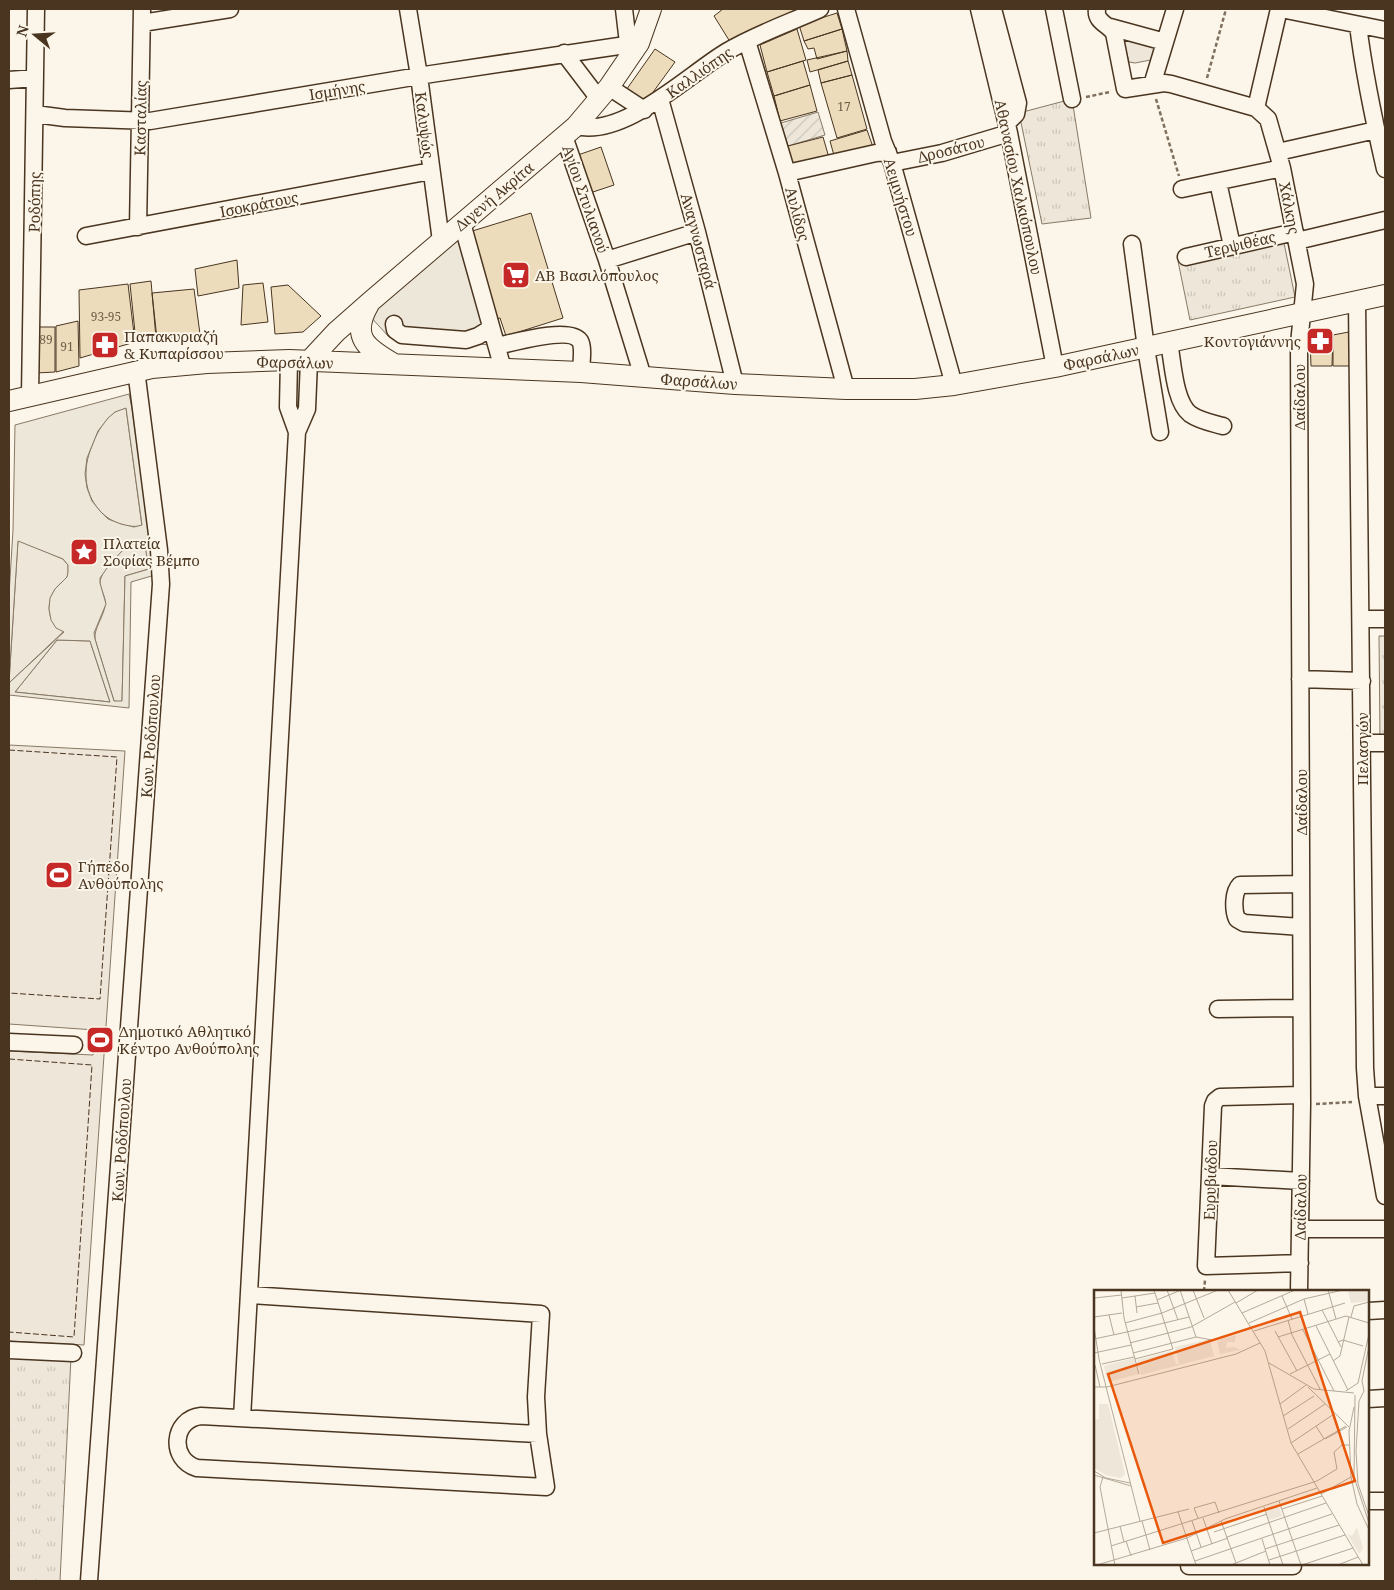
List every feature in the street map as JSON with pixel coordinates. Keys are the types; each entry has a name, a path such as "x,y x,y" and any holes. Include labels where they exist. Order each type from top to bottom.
{"main road":[{"name":"Διγενή Ακρίτα","path":"299,361 570,131 604,93 651,9"},
{"name":"Φαρσάλων","path":"9,401 136,370 206,363 299,361 581,372 735,384 846,389 915,388 954,385 1146,348 1385,295"},
{"path":"370,302 362,315 360,325 363,340 376,353 396,365"}],"street":[{"name":"Ροδόπης","path":"30,396 36,9"},
{"path":"142,16 230,9"},
{"name":"Καλυψώς","path":"408,9 441,241"},
{"path":"624,9 633,43"},
{"name":"Καλλιόπης","path":"570,131 606,125 644,110 746,40 820,9"},
{"name":"Αειμνήστου","path":"846,9 954,385"},
{"name":"Αθανασίου Χαλκιόπουλου","path":"979,9 1008,128 1055,367"},
{"path":"993,9 1018,103 1016,114 1008,128"},
{"path":"1054,9 1072,99"},
{"path":"1097,9 1096,16 1110,27 1165,42"},
{"path":"1152,85 1175,9"},
{"path":"1110,27 1116,39 1125,89 1171,84 1256,108 1280,9 1385,30"},
{"name":"Κασταλίας","path":"138,227 142,16"},
{"path":"1358,25 1361,54 1385,167"},
{"name":"Αυλίδος","path":"746,40 787,173 846,389"},
{"name":"Ισμήνης","path":"35,114 65,118 140,122 633,43"},
{"path":"564,53 604,93 644,110"},
{"path":"9,80 35,78"},
{"name":"Αναγνωσταρά","path":"660,99 697,232 735,384"},
{"name":"Χάλκης","path":"1256,108 1268,119 1280,160 1305,284 1301,314"},
{"name":"Δροσάτου","path":"787,173 876,153 890,157 942,153 1008,128"},
{"path":"1182,189 1218,182 1280,160 1376,130"},
{"name":"Αγίου Στυλιανού","path":"570,131 643,377"},
{"name":"Ισοκράτους","path":"86,236 431,171"},
{"path":"1218,182 1232,246"},
{"name":"Τερψιθέας","path":"1186,257 1232,246 1385,220"},
{"path":"462,223 503,369"},
{"path":"607,260 697,232"},
{"path":"1132,244 1160,432"},
{"name":"Πελασγών","path":"1358,301 1366,1068 1368,1099 1385,1196"},
{"name":"Δαίδαλου","path":"1299,1290 1301,884 1299,344 1301,314"},
{"path":"394,324 394,330 402,335 459,340 473,339 492,328"},
{"path":"496,346 559,334 576,337 581,346 581,372"},
{"path":"1169,343 1177,391 1182,404 1189,413 1201,420 1223,426"},
{"path":"242,1418 297,432 307,409 299,361"},
{"name":"Κων. Ροδόπουλου","path":"89,1581 161,584 159,550 136,370"},
{"path":"1362,619 1385,619"},
{"path":"1300,680 1362,681"},
{"path":"1362,743 1385,744"},
{"path":"1301,884 1240,885 1236,892 1235,916 1236,919 1244,923 1301,927"},
{"path":"1218,1009 1301,1008"},
{"path":"9,1042 74,1045"},
{"path":"1368,1099 1385,1096"},
{"name":"Ευρυβιάδου","path":"1300,1263 1206,1266 1213,1106 1215,1101 1220,1097 1301,1099"},
{"path":"1210,1176 1301,1181"},
{"path":"1300,1229 1385,1229"},
{"path":"249,1295 540,1314 536,1397 538,1434 546,1487 197,1468 189,1466 182,1460 178,1440 184,1422 193,1416 538,1434"},
{"path":"1369,1311 1385,1310"},
{"path":"9,1350 73,1353"},
{"path":"1369,1399 1385,1398"},
{"path":"1369,1501 1385,1501"},
{"path":"1188,1570 1293,1570"}],"path":[{"path":"1203,92 1226,9"},
{"path":"1152,85 1182,189"},
{"path":"1072,99 1125,89"},
{"path":"1301,1099 1368,1099"}],"green space":[{"path":"1125,39 1156,47 1156,59 1135,63 1129,62 1124,43"},
{"path":"1072,99 1091,218 1042,224 1019,113"},
{"path":"818,112 825,135 788,146 781,123"},
{"path":"1283,238 1295,297 1190,320 1178,261"},
{"path":"126,408 142,526 120,524 102,513 90,495 87,484 87,463 96,436 109,417 116,411"},
{"path":"145,539 149,569 125,576 122,702 114,701 95,639 105,603 100,584 106,569 119,554 127,547"},
{"path":"18,540 63,559 68,565 68,572 67,577 52,594 49,606 54,623 64,631 9,683"},
{"path":"1379,636 1385,636 1385,739 1380,739"},
{"path":"57,640 90,641 110,702 15,692"},
{"name":"Δημοτικό Αθλητικό Κέντρο Ανθούπολης","path":"9,745 125,751 84,1345 9,1341 9,1051 93,1055 95,1030 9,1024"},
{"path":"9,1354 71,1357 60,1581 9,1581"}],"shaded area":[{"path":"463,234 504,346 389,337 368,314"},
{"name":"Πλατεία Σοφίας Βέμπο","path":"129,394 155,575 131,582 129,708 9,695 9,683 64,632 56,628 51,620 49,609 50,598 55,589 67,577 68,572 68,565 63,559 18,541 9,680 9,595 13,530 15,425","holes":["126,408 142,525 134,527 108,519 100,511 92,501 87,488 85,474 87,458 98,431 115,412","144,540 149,569 125,576 122,701 114,701 94,633 106,604 100,578 110,564 128,546","57,640 90,641 110,702 15,692"]}],"building":[{"path":"723,9 798,9 732,45 714,16"},
{"path":"837,13 842,29 804,41 799,25"},
{"path":"797,29 806,60 767,72 760,45"},
{"path":"842,29 847,51 817,59 814,48 808,49 804,41"},
{"path":"655,49 675,62 643,106 624,93"},
{"path":"847,51 848,61 810,72 807,60"},
{"path":"803,61 810,85 774,96 767,72"},
{"path":"848,61 852,75 821,83 818,70"},
{"path":"852,75 867,129 837,138 821,83"},
{"path":"810,85 817,111 780,121 774,96"},
{"path":"867,130 873,147 835,159 830,141"},
{"path":"823,137 830,161 794,170 788,146"},
{"path":"601,147 614,185 587,194 575,156"},
{"name":"ΑΒ Βασιλόπουλος","path":"531,213 563,318 506,336 500,318 495,319 469,232"},
{"path":"237,260 239,288 198,296 195,269"},
{"path":"151,281 156,338 136,342 130,284"},
{"path":"263,283 268,322 241,325 243,285"},
{"path":"128,284 135,342 80,358 79,290"},
{"path":"288,285 321,316 303,332 275,334 271,287"},
{"path":"194,289 200,334 157,339 152,293"},
{"path":"78,321 79,366 56,372 56,326"},
{"path":"36,327 55,327 55,372 36,373"},
{"path":"1354,331 1354,366 1333,366 1333,335"},
{"path":"1333,335 1332,366 1311,366 1310,339"}],"fence":[{"path":"9,750 117,757 100,999 9,993"},
{"path":"9,1059 92,1065 74,1337 9,1332"}],"place":[{"name":"ΑΒ Βασιλόπουλος","path":"516,275"},
{"name":"Κοντογιάννης","path":"1320,341"},
{"name":"Παπακυριαζή & Κυπαρίσσου","path":"105,345"},
{"name":"Πλατεία Σοφίας Βέμπο","path":"84,552"},
{"name":"Γήπεδο Ανθούπολης","path":"59,875"},
{"name":"Δημοτικό Αθλητικό Κέντρο Ανθούπολης","path":"100,1040"}]}
